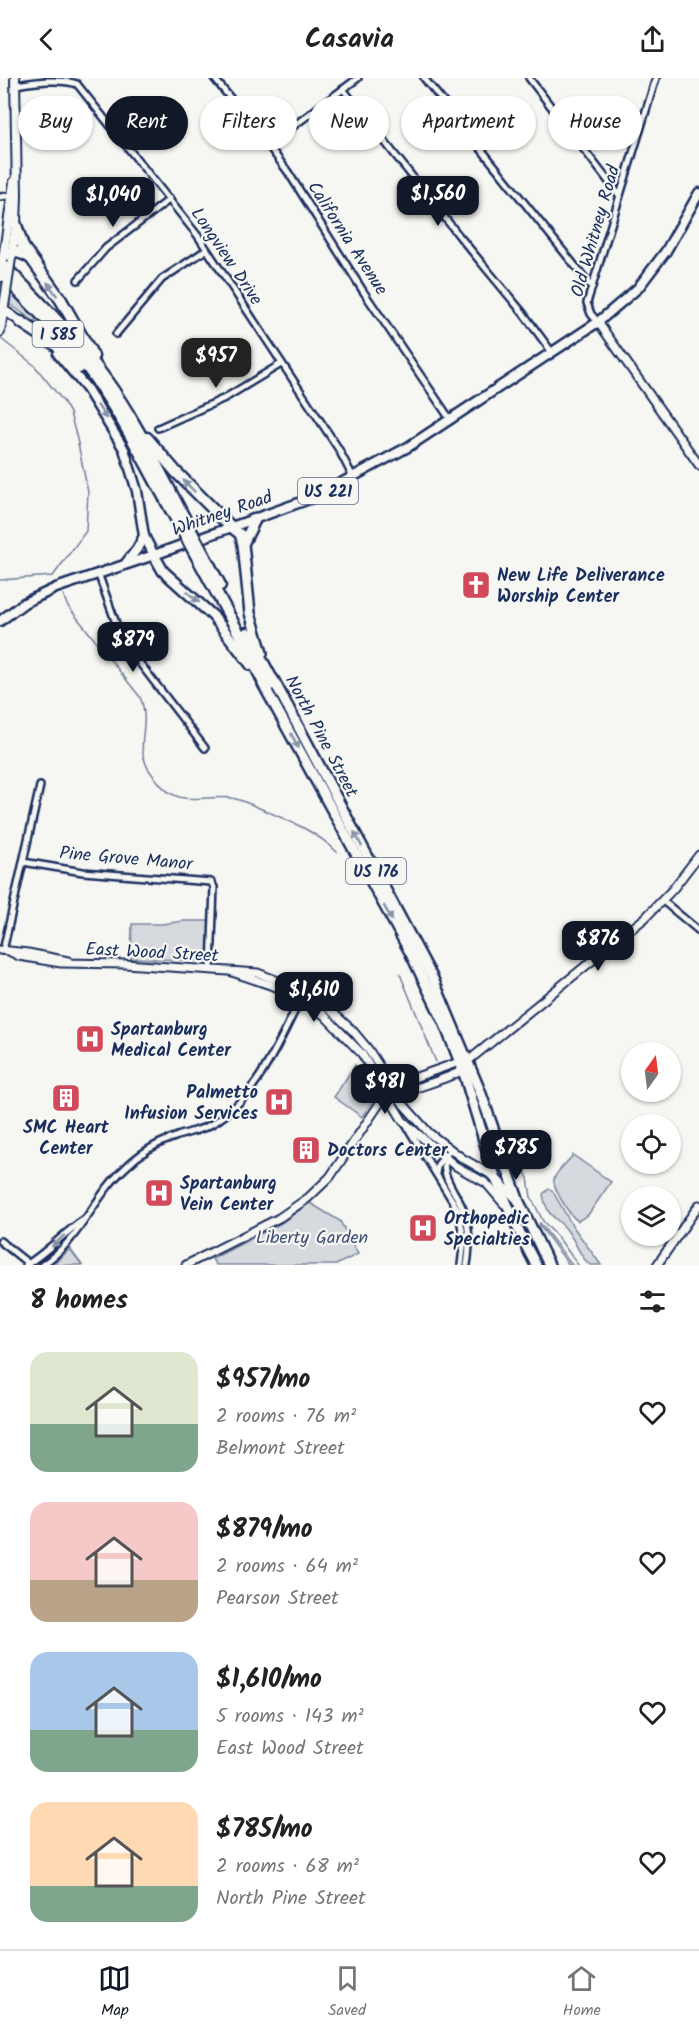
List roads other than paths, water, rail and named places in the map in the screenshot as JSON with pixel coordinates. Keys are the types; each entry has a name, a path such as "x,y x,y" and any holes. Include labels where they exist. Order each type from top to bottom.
{"highway":[{"path":"16,225 20,240 81,332 106,380"},
{"path":"6,259 19,252 30,257"},
{"name":"North Pine Street","path":"6,259 106,380 134,424 183,525"},
{"name":"North Pine Street","path":"2,277 68,344 87,367 183,525 242,639 271,687 356,856 410,952 463,1064 519,1202 549,1265"},
{"path":"19,320 66,354 98,392 109,401"},
{"path":"134,424 176,472 240,534 250,613 271,687"},
{"path":"243,544 256,518"},
{"path":"154,555 163,571 201,604 271,687"},
{"name":"North Pine Street","path":"463,1064 495,1177 536,1265"}],"main road":[{"path":"6,259 16,169 15,81"},
{"name":"US 221","path":"598,322 638,288 649,274 666,251 699,193"},
{"path":"0,330 6,293 2,277 16,225 14,195"},
{"path":"2,308 54,349 87,389 117,434 130,462 144,536 154,555"},
{"path":"0,330 8,321 19,320"},
{"name":"Whitney Road","path":"0,621 8,613 40,594 315,497 408,447 598,322"},
{"path":"125,565 138,549 144,536"}],"street":[{"name":"California Avenue","path":"214,78 229,96"},
{"path":"297,123 358,78"},
{"path":"424,78 592,287"},
{"path":"529,78 620,195"},
{"name":"Old Whitney Road","path":"598,322 591,314 587,303 656,78"},
{"name":"Longview Drive","path":"15,81 59,79 77,84 170,199 206,250 338,448 353,477"},
{"path":"343,89 551,351"},
{"name":"California Avenue","path":"271,150 450,419"},
{"path":"0,197 14,195"},
{"path":"78,280 103,251 170,199"},
{"path":"116,334 155,286 206,250"},
{"path":"598,322 699,465"},
{"path":"158,428 225,398 281,364"},
{"path":"98,573 122,640 205,748"},
{"path":"1,951 40,786"},
{"path":"186,1265 267,1225 308,1198 330,1177 387,1095 450,1076 645,918 663,900 699,855"},
{"name":"Pine Grove Manor","path":"22,862 90,873 211,882 214,887 211,968"},
{"path":"663,900 699,931"},
{"name":"East Wood Street","path":"1,951 47,956 73,963 211,968 229,971 302,996 328,1008 353,1031 368,1049 420,1124 450,1150 495,1177 519,1202"},
{"path":"42,1265 48,1263 65,1247 110,1184 136,1159 166,1140 212,1123 243,1099 256,1082 302,996"},
{"name":"East Wood Street","path":"302,996 355,1046 375,1073 403,1121 457,1167 491,1188 511,1215"},
{"path":"403,1121 454,1200 461,1220 464,1239 461,1265"},
{"path":"418,1144 429,1144"},
{"path":"436,1173 438,1164 450,1150"},
{"path":"445,1157 444,1168 447,1178 461,1203 467,1222 469,1244 467,1265"},
{"path":"447,1178 450,1171 457,1167"},
{"path":"657,1265 699,1205"},
{"path":"0,1241 29,1264 74,1226 87,1218"}],"waterway":[{"path":"0,338 34,365 63,401 70,413 77,439 88,492 86,531 53,576"},
{"path":"0,580 53,576"},
{"path":"63,594 67,605 140,697 144,715 143,756 149,770 165,789 183,798 236,799 304,828 337,852"},
{"path":"400,974 436,1062"},
{"path":"522,1167 528,1178 531,1197 543,1221 578,1265"}],"place":[{"name":"New Life Deliverance Worship Center","path":"476,585"},
{"name":"Spartanburg Medical Center","path":"90,1039"},
{"name":"SMC Heart Center","path":"66,1098"},
{"name":"Palmetto Infusion Services","path":"279,1102"},
{"name":"Doctors Center","path":"306,1150"},
{"name":"Spartanburg Vein Center","path":"159,1193"},
{"name":"Orthopedic Specialties","path":"423,1228"}],"park label":[{"name":"Liberty Garden","path":"312,1237"}]}
